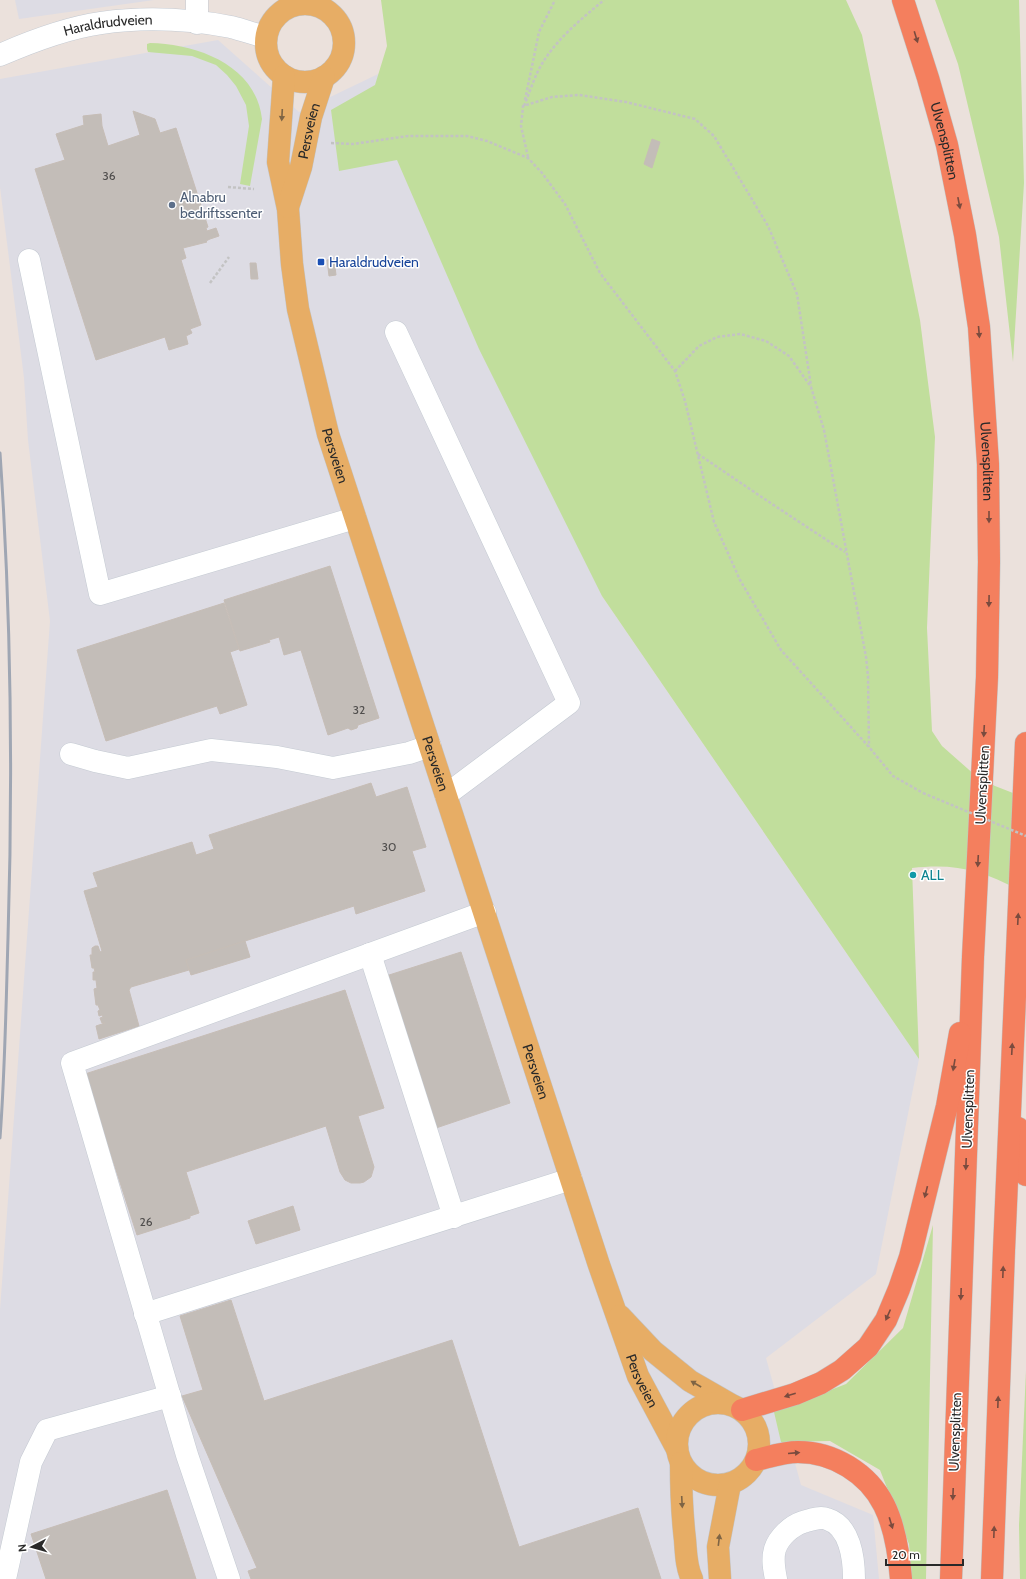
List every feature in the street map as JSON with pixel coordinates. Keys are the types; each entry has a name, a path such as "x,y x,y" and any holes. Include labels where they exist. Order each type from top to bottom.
{"highway":[{"name":"Ulvensplitten","path":"904,0 947,145 966,234 979,327 988,464 989,555 987,670 973,957 951,1579"},
{"path":"992,1575 1026,743"},
{"path":"736,1407 795,1394 821,1383 868,1347 886,1320 910,1257 945,1114 973,957"},
{"path":"1011,1088 1026,1174"},
{"path":"756,1460 797,1452 813,1453 840,1460 855,1471 868,1482 884,1504 894,1534 901,1579"}],"main road":[{"path":"288,4 311,4 323,8 333,8 339,23 344,43 343,53 333,71 315,81 294,81 284,76 276,69 269,59 266,48 266,37 273,20 288,4"},
{"name":"Persveien","path":"284,76 278,162 288,209 292,264 298,309 328,434 599,1265 638,1376 679,1456 686,1551 689,1574 692,1579"},
{"name":"Persveien","path":"288,209 301,167 311,117 324,77"},
{"name":"Persveien","path":"616,1310 653,1351 690,1381 736,1407"},
{"path":"716,1402 736,1407 753,1421 759,1436 759,1452 756,1460 747,1474 730,1484 715,1486 701,1482 689,1474 679,1456 677,1435 682,1422 691,1412 703,1405 716,1402"},
{"path":"720,1579 718,1547 720,1528 730,1484"}],"street":[{"path":"196,0 197,23"},
{"name":"Haraldrudveien","path":"1,55 46,37 74,29 100,23 126,20 154,20 231,27 266,37"},
{"path":"29,260 100,594 355,518"},
{"path":"396,332 569,703 446,795"},
{"path":"71,754 128,768 210,750 277,757 332,768 409,752 430,746"},
{"path":"229,1579 187,1455 72,1063 485,912"},
{"path":"370,954 454,1217"},
{"path":"145,1314 571,1180"},
{"path":"5,1579 31,1462 46,1430 170,1396"},
{"path":"776,1579 773,1563 775,1548 780,1539 798,1524 813,1519 826,1518 837,1524 846,1535 851,1552 854,1579"}],"path":[{"path":"528,158 521,126 524,106 539,32 555,0"},
{"path":"524,106 540,68 555,46 571,27 604,0"},
{"path":"524,106 552,97 579,95 626,102 695,119 714,136 768,226 797,294 811,387 824,430 866,657 868,676 869,747"},
{"path":"327,142 353,144 408,136 467,136 487,141 528,158 542,173 565,204 600,273 675,371 685,401 714,522 740,580 782,650 893,776 923,793 1026,836"},
{"path":"228,187 254,189"},
{"path":"210,283 229,257"},
{"path":"675,371 699,346 717,337 740,334 766,341 790,356 811,387"},
{"path":"698,454 846,552"}],"shaded area":[{"path":"15,0 154,0 19,19"},
{"path":"218,40 299,112 399,64 602,596 919,1059 876,1274 766,1358 801,1485 873,1515 879,1579 0,1579 0,1310 50,621 28,440 24,378 0,187 0,79"}],"green space":[{"path":"381,0 846,0 862,35 920,320 935,437 927,628 932,731 942,746 976,776 1013,793 1022,892 995,878 969,870 942,867 912,868 919,1059 602,596 479,349 397,160 339,171 331,110 375,85 387,46"},
{"path":"935,0 1019,0 1024,183 1013,362 999,237 958,64"},
{"path":"147,44 168,44 205,53 236,71 249,84 257,100 262,119 250,186 240,184 249,126 246,105 236,86 216,65 192,56 148,52"},
{"path":"933,1225 926,1579 912,1579 909,1544 880,1470 830,1441 781,1442 774,1412 846,1384 903,1328"},
{"path":"1026,1371 1026,1579 1020,1579 1019,1525"}],"building":[{"path":"133,111 155,119 160,133 176,128 208,227 206,228 207,231 216,228 219,236 206,241 207,242 183,248 186,258 181,260 201,325 190,329 192,333 186,336 188,344 169,350 165,337 96,360 35,169 65,160 56,134 84,125 83,116 101,114 102,126 108,146 140,135"},
{"path":"652,139 660,142 652,168 644,164"},
{"path":"334,259 336,275 329,276 327,260"},
{"path":"250,263 256,263 258,279 251,279"},
{"path":"330,566 379,718 358,725 357,728 351,730 348,728 328,735 301,650 284,655 279,637 269,640 270,642 240,651 224,600"},
{"path":"224,603 239,649 230,652 247,705 220,714 217,706 106,741 77,650"},
{"path":"371,783 376,797 407,787 426,847 412,851 425,891 356,914 354,906 186,960 189,970 131,987 129,990 139,1026 99,1039 96,1026 105,1023 102,1023 100,1018 103,1017 102,1015 99,1016 98,1011 100,1010 98,1005 96,1005 94,989 97,988 96,980 93,980 93,972 95,972 94,968 92,968 90,955 92,955 92,948 95,946 98,946 100,952 102,951 84,891 98,887 93,873 192,842 196,855 214,849 209,835"},
{"path":"245,941 250,957 191,975 186,960"},
{"path":"461,952 510,1103 436,1128 386,976"},
{"path":"345,990 384,1108 358,1116 374,1167 371,1177 360,1183 351,1183 345,1180 340,1172 326,1126 186,1172 199,1213 190,1216 190,1218 137,1235 85,1074"},
{"path":"293,1206 300,1230 256,1244 248,1221"},
{"path":"231,1300 264,1401 452,1340 519,1547 638,1508 661,1579 251,1579 248,1571 257,1568 182,1396 203,1390 180,1316"},
{"path":"167,1490 196,1579 46,1579 31,1534"}],"railway":[{"path":"0,453 7,574 11,756 10,878 0,1138"}],"place":[{"name":"Alnabru bedriftssenter","path":"172,205"},
{"name":"Haraldrudveien","path":"321,262"},
{"name":"ALL","path":"913,875"}]}
